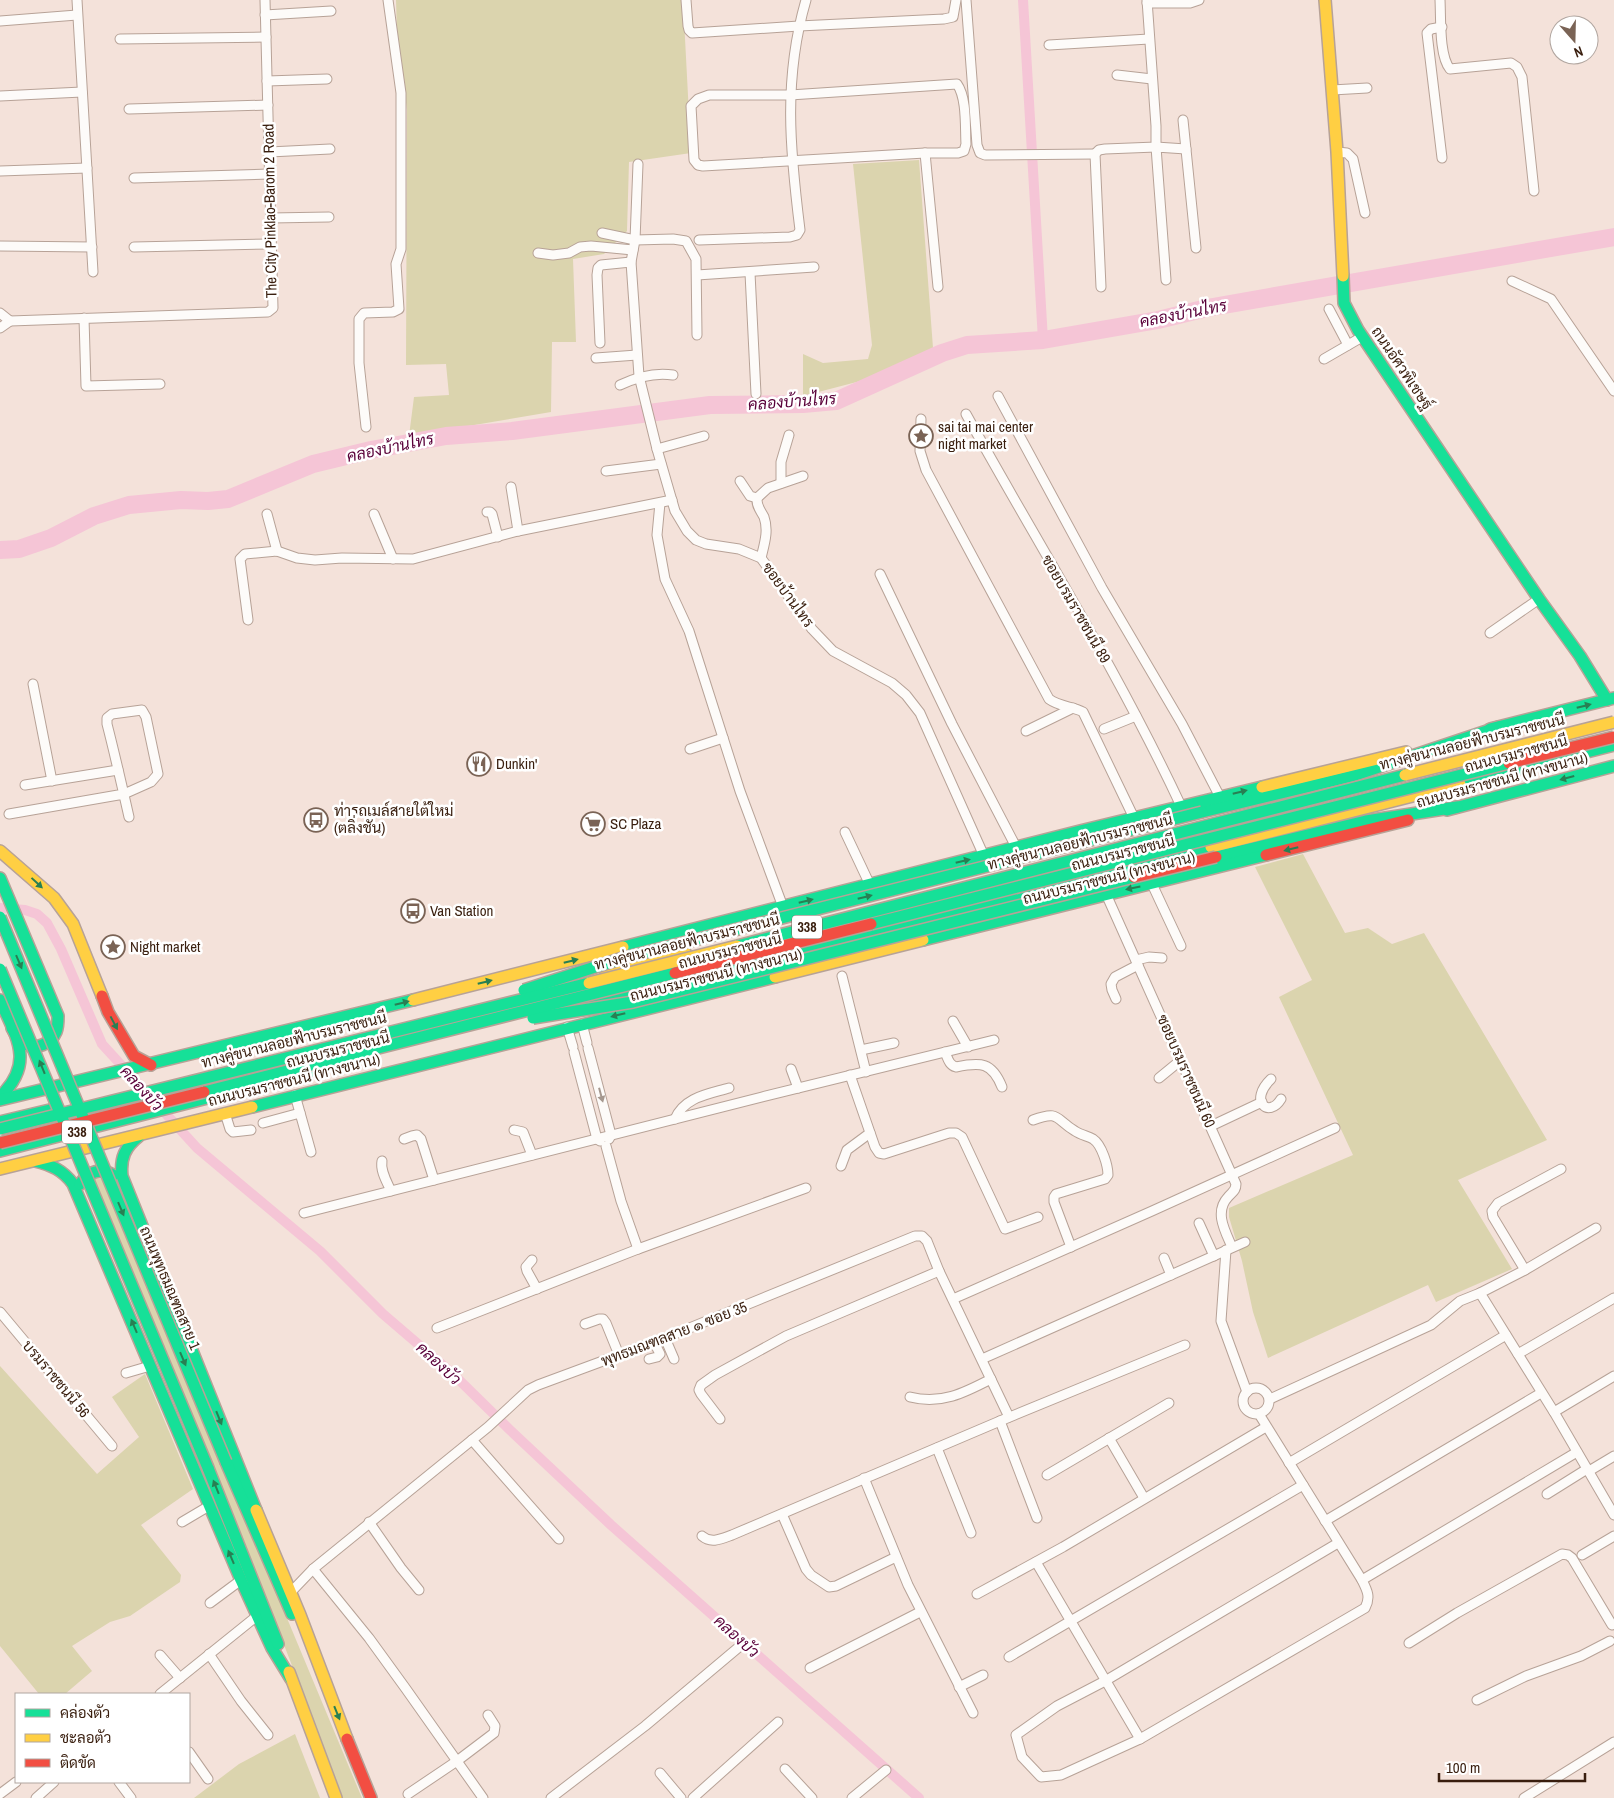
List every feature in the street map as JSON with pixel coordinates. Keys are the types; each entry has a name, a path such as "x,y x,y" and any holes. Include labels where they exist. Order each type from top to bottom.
{"main road":[{"name":"ถนนอัศวพิเชษฐ์","path":"1325,0 1337,152 1344,303 1362,337 1539,599 1611,699"},
{"name":"338","path":"0,1099 131,1070 1016,847 1404,753 1611,699"},
{"name":"ถนนบรมราชชนนี","path":"0,1122 1614,717"},
{"name":"ทางคู่ขนานลอยฟ้าบรมราชชนนี","path":"0,1129 431,1021 652,968 1614,722"},
{"path":"431,1021 623,958 1352,776 1498,727"},
{"name":"ทางคู่ขนานลอยฟ้าบรมราชชนนี","path":"0,1143 1614,737"},
{"name":"ถนนบรมราชชนนี","path":"0,1151 1614,745"},
{"name":"ถนนบรมราชชนนี (ทางขนาน)","path":"0,1169 1152,884 1614,766"},
{"path":"434,1033 633,1002 1366,821 1457,807"},
{"path":"0,851 54,898 73,924 108,1012 120,1034 134,1056 150,1065"},
{"path":"2,882 58,1016 58,1026 52,1039 42,1045 25,1044 12,1028"},
{"name":"ถนนพุทธมณฑลสาย 1","path":"0,917 226,1462 289,1608 319,1668"},
{"path":"0,969 262,1601 336,1798"},
{"path":"0,1000 19,1046 21,1064 16,1082 0,1099"},
{"name":"ถนนพุทธมณฑลสาย 1","path":"141,1134 130,1142 122,1154 121,1168 128,1192 291,1592 371,1798"},
{"path":"32,1160 55,1167 67,1174 73,1184 241,1580 272,1648 291,1679"},
{"path":"84,1208 79,1194 80,1184 88,1174 97,1171 107,1171 128,1192"}],"street":[{"path":"77,0 93,272"},
{"name":"The City Pinklao-Barom 2 Road","path":"10,321 268,312 273,308 265,0"},
{"path":"366,427 360,363 359,319 364,313 394,312 398,309 396,264 401,249 400,93 388,0"},
{"path":"686,0 688,26 692,32 944,19 953,17 956,0"},
{"path":"699,240 790,237 797,235 800,230 792,160 790,95 799,26 806,0"},
{"path":"966,0 976,136 980,153 985,155 1095,154 1099,150 1105,149 1156,147 1186,149"},
{"path":"1166,280 1147,2 1190,4 1200,0"},
{"path":"1440,0 1444,54 1446,64 1450,69 1511,63 1517,67 1522,77 1534,191"},
{"path":"266,15 331,11"},
{"path":"0,21 77,15"},
{"path":"1442,27 1431,29 1427,34 1442,158"},
{"path":"120,39 266,37"},
{"path":"1049,46 1149,39"},
{"path":"1117,75 1152,79"},
{"path":"267,81 327,79"},
{"path":"957,84 961,90 963,100 966,144 964,151 958,153 925,153 703,166 698,165 694,160 691,106 698,99 709,95 790,95 957,84"},
{"path":"1332,90 1367,88"},
{"path":"0,96 82,92"},
{"path":"129,110 268,105"},
{"path":"1183,120 1196,248"},
{"path":"269,152 330,149"},
{"path":"1337,152 1347,153 1353,160 1366,213"},
{"path":"925,153 938,287"},
{"path":"1095,154 1101,287"},
{"name":"ซอยบ้านไทร","path":"638,164 635,240 631,262 639,376 675,511 687,531 696,540 706,544 738,549 762,558 812,629 833,651 892,682 911,701 920,714 984,856"},
{"path":"0,171 87,168"},
{"path":"134,178 269,174"},
{"path":"270,218 329,217"},
{"path":"602,233 635,240 673,239 686,241 696,259 697,335"},
{"path":"134,247 271,244"},
{"path":"0,246 92,246"},
{"path":"538,253 553,255 569,253 580,247 591,246 634,250"},
{"path":"600,343 598,268 601,265 631,262"},
{"path":"697,275 814,267"},
{"path":"750,272 756,394"},
{"path":"1512,280 1551,298 1614,391"},
{"path":"1329,309 1348,345"},
{"path":"0,314 10,321 0,328"},
{"path":"84,318 86,386 160,384"},
{"path":"1324,359 1362,337"},
{"path":"596,358 637,356"},
{"path":"620,385 639,376 673,375"},
{"path":"998,396 1102,588 1182,724 1220,797"},
{"name":"ซอยบรมราชชนนี 89","path":"966,414 1136,716 1181,806"},
{"path":"920,419 920,451 926,470 957,530 1049,699 1058,705 1074,707 1083,712 1134,818"},
{"path":"657,449 704,436"},
{"path":"781,483 781,462 789,436"},
{"path":"606,471 661,464"},
{"path":"762,558 767,534 765,519 756,502 757,498 768,488 803,476"},
{"path":"740,481 750,496 757,498"},
{"path":"511,487 518,531"},
{"path":"248,620 240,559 245,554 277,551 297,558 315,560 342,558 413,559 518,531 672,500"},
{"path":"660,502 657,535 662,570 688,631 740,791 783,906"},
{"path":"486,512 492,514 498,537"},
{"path":"267,514 277,551"},
{"path":"374,514 393,559"},
{"path":"880,574 956,732 1016,847"},
{"path":"1490,633 1539,599"},
{"path":"34,684 52,781"},
{"path":"1026,731 1074,707"},
{"path":"9,814 124,794 151,782 158,774 146,716 142,710 112,714 107,718 118,770 124,794 129,817"},
{"path":"1104,729 1136,716"},
{"path":"690,749 724,738"},
{"path":"25,785 118,770"},
{"path":"845,832 870,885"},
{"path":"1152,884 1181,946"},
{"name":"ซอยบรมราชชนนี 60","path":"1106,894 1233,1174"},
{"path":"1116,999 1111,984 1115,977 1149,957 1162,958"},
{"path":"842,976 866,1072"},
{"path":"952,1022 968,1047"},
{"path":"582,1024 611,1135 606,1146"},
{"path":"567,1028 597,1138 606,1146 621,1201 638,1249"},
{"path":"304,1213 994,1040"},
{"path":"861,1050 894,1043"},
{"path":"945,1052 949,1064 952,1066 981,1064 989,1067 1002,1087"},
{"path":"1159,1078 1181,1060"},
{"path":"791,1069 798,1088"},
{"path":"850,1075 879,1153 884,1154 949,1132 956,1133 962,1137 1005,1228 1038,1217"},
{"path":"1271,1079 1263,1086 1261,1092 1262,1102 1269,1108 1278,1104 1281,1099"},
{"path":"674,1119 685,1104 697,1097 729,1088"},
{"path":"294,1095 311,1152"},
{"path":"1211,1126 1262,1102"},
{"path":"225,1113 230,1129 233,1132 251,1130"},
{"path":"263,1123 300,1113"},
{"path":"1033,1120 1048,1114 1054,1116 1076,1132 1096,1140 1108,1170 1108,1175 1104,1179 1054,1196 1054,1202 1072,1247"},
{"path":"953,1299 1335,1128"},
{"path":"514,1130 523,1132 532,1155"},
{"path":"841,1166 847,1150 870,1133"},
{"path":"404,1139 417,1136 421,1139 434,1180"},
{"path":"382,1161 383,1172 391,1191"},
{"path":"1525,1270 1493,1217 1492,1212 1498,1204 1561,1169"},
{"path":"1233,1174 1236,1189 1225,1200 1220,1213 1229,1248 1221,1321 1247,1392"},
{"path":"437,1328 638,1249 806,1188"},
{"path":"1199,1223 1214,1256"},
{"path":"1270,1398 1421,1330 1437,1320 1452,1306 1525,1270 1596,1228"},
{"name":"พุทธมณฑลสาย ๑ ซอย 35","path":"291,1592 313,1569 488,1427 528,1390 665,1338 915,1236 922,1236 927,1241 939,1271 991,1379 1036,1518"},
{"path":"982,1359 1245,1242"},
{"path":"1164,1258 1171,1275"},
{"path":"532,1260 526,1267 526,1272 537,1289"},
{"path":"720,1419 699,1390 701,1385 716,1374 786,1336 939,1271"},
{"path":"1480,1293 1554,1412 1614,1515"},
{"path":"1518,1354 1614,1298"},
{"name":"บรมราชชนนี 56","path":"0,1312 112,1446"},
{"path":"584,1324 603,1319 619,1355"},
{"path":"1288,1463 1506,1335"},
{"path":"665,1338 674,1359"},
{"path":"649,1359 660,1354 654,1342"},
{"path":"702,1536 710,1540 722,1539 1004,1419 1185,1345"},
{"path":"126,1373 150,1366"},
{"path":"1554,1412 1614,1376"},
{"path":"910,1397 924,1401 944,1398 970,1390 991,1379"},
{"path":"1254,1388 1262,1389 1268,1394 1270,1403 1266,1410 1259,1414 1250,1413 1244,1407 1243,1399 1247,1392 1254,1388"},
{"path":"1325,1521 1541,1393"},
{"path":"1047,1475 1170,1403"},
{"path":"1259,1414 1362,1580 1369,1596 1365,1608 1140,1739 1061,1774 1041,1776 1022,1757 1016,1735 1057,1706 1105,1681 1338,1543"},
{"path":"977,1594 1036,1562 1266,1427"},
{"path":"1109,1438 1144,1498"},
{"path":"472,1440 559,1539"},
{"path":"937,1448 971,1533"},
{"path":"1362,1580 1577,1452"},
{"path":"1547,1494 1614,1456"},
{"path":"864,1478 920,1612 972,1713"},
{"path":"1009,1657 1303,1485"},
{"path":"182,1522 209,1506"},
{"path":"782,1514 806,1569 811,1575 829,1587 836,1586 896,1557"},
{"path":"370,1522 401,1568 419,1590"},
{"path":"1582,1554 1614,1536"},
{"path":"1409,1643 1466,1608 1562,1554 1572,1558 1613,1624 1608,1633 1612,1643 1526,1676 1477,1700"},
{"path":"1036,1562 1140,1739"},
{"path":"313,1569 374,1645 484,1798"},
{"path":"210,1604 241,1580"},
{"path":"810,1668 920,1612"},
{"path":"161,1693 257,1616"},
{"path":"551,1798 645,1726 739,1647"},
{"path":"209,1654 241,1701 268,1735"},
{"path":"160,1655 180,1678"},
{"path":"960,1687 983,1675"},
{"path":"408,1794 458,1761 494,1733 495,1726 488,1715"},
{"path":"693,1798 778,1722"},
{"path":"1524,1798 1614,1742"},
{"path":"190,1753 208,1779"},
{"path":"785,1768 812,1798"},
{"path":"852,1798 886,1770"},
{"path":"660,1773 681,1798"},
{"path":"0,1794 15,1783"},
{"path":"36,1798 53,1783"},
{"path":"120,1783 131,1798"}],"shaded area":[{"path":"396,0 683,0 691,153 629,162 627,231 604,254 573,259 576,342 552,342 551,412 409,436 414,397 449,395 446,364 406,365 407,110 397,34"},
{"path":"919,160 933,348 872,378 803,396 803,354 823,363 868,359 872,345 853,164"},
{"path":"1303,854 1345,933 1368,928 1392,944 1424,933 1547,1140 1458,1180 1512,1269 1436,1302 1428,1285 1268,1358 1253,1312 1242,1261 1229,1217 1229,1208 1353,1155 1279,997 1312,980 1255,867"},
{"path":"95,1179 112,1179 119,1187 190,1365 279,1599 362,1798 343,1798 215,1471 86,1183"},
{"path":"0,1366 97,1474 139,1437 112,1397 145,1374 193,1489 141,1525 181,1575 180,1582 130,1616 110,1622 72,1646 92,1671 66,1693 38,1693 0,1646"},
{"path":"295,1734 320,1798 194,1798 239,1764"}],"waterway":[{"path":"1023,0 1043,340"},
{"name":"คลองบ้านไทร","path":"0,550 19,549 51,538 94,516 129,505 181,500 208,501 228,499 313,464 371,450 446,436 512,431 710,405 803,404 836,401 942,353 967,345 1043,340 1158,320 1207,308 1614,237"},
{"name":"คลองบัว","path":"0,908 25,910 37,914 47,923 61,949 102,1044 197,1148 320,1251 383,1314 453,1374 611,1525 919,1798"}],"traffic: fast":[{"path":"1343,276 1344,303 1358,330 1539,599 1580,656 1607,700"},
{"path":"1490,729 1614,698"},
{"path":"1202,812 1352,776 1499,727"},
{"path":"1460,784 1614,745"},
{"path":"871,924 1509,763"},
{"path":"1447,810 1614,766"},
{"path":"737,946 1405,775"},
{"path":"623,947 1080,831 1262,787"},
{"path":"1216,857 1366,821 1457,807"},
{"path":"524,990 623,958 1202,812"},
{"path":"570,1007 1211,847"},
{"path":"923,940 1266,855"},
{"path":"533,1018 633,1002 1134,877"},
{"path":"0,878 58,1016 54,1036 43,1045 29,1046 23,1043 12,1028"},
{"path":"0,917 226,1462"},
{"path":"0,969 208,1468"},
{"path":"204,1092 675,973"},
{"path":"252,1107 775,977"},
{"path":"0,1129 589,983"},
{"path":"0,1000 17,1038 20,1050 17,1073 11,1085 0,1097"},
{"path":"0,1100 413,1000"},
{"path":"0,1151 324,1068"},
{"path":"0,1122 54,1109"},
{"path":"139,1136 130,1144 125,1153 122,1164 122,1176 256,1510"},
{"path":"35,1161 56,1169 73,1184 241,1580 272,1648 291,1679"},
{"path":"80,1184 87,1176 95,1172 103,1171 113,1175"},
{"path":"226,1462 292,1614"},
{"path":"208,1468 278,1644"}],"traffic: slow":[{"path":"1325,0 1337,152 1343,276"},
{"path":"1405,775 1614,722"},
{"path":"1262,787 1406,752"},
{"path":"1211,847 1460,784"},
{"path":"0,851 54,898 73,924 102,996"},
{"path":"775,977 923,940"},
{"path":"589,983 737,946"},
{"path":"413,1000 623,947"},
{"path":"606,972 685,952"},
{"path":"0,1169 252,1107"},
{"path":"256,1510 300,1615 347,1739"},
{"path":"289,1672 336,1798"}],"traffic: jam":[{"path":"1509,763 1614,737"},
{"path":"1266,855 1408,820"},
{"path":"1134,877 1216,857"},
{"path":"675,973 871,924"},
{"path":"102,996 108,1012 134,1056 151,1065"},
{"path":"0,1143 204,1092"},
{"path":"347,1739 371,1798"}],"place":[{"name":"sai tai mai center night market","path":"921,436"},
{"name":"Dunkin'","path":"479,764"},
{"name":"ท่ารถเมล์สายใต้ใหม่ (ตลิ่งชัน)","path":"316,820"},
{"name":"SC Plaza","path":"593,824"},
{"name":"Van Station","path":"413,911"},
{"name":"Night market","path":"113,947"}]}
